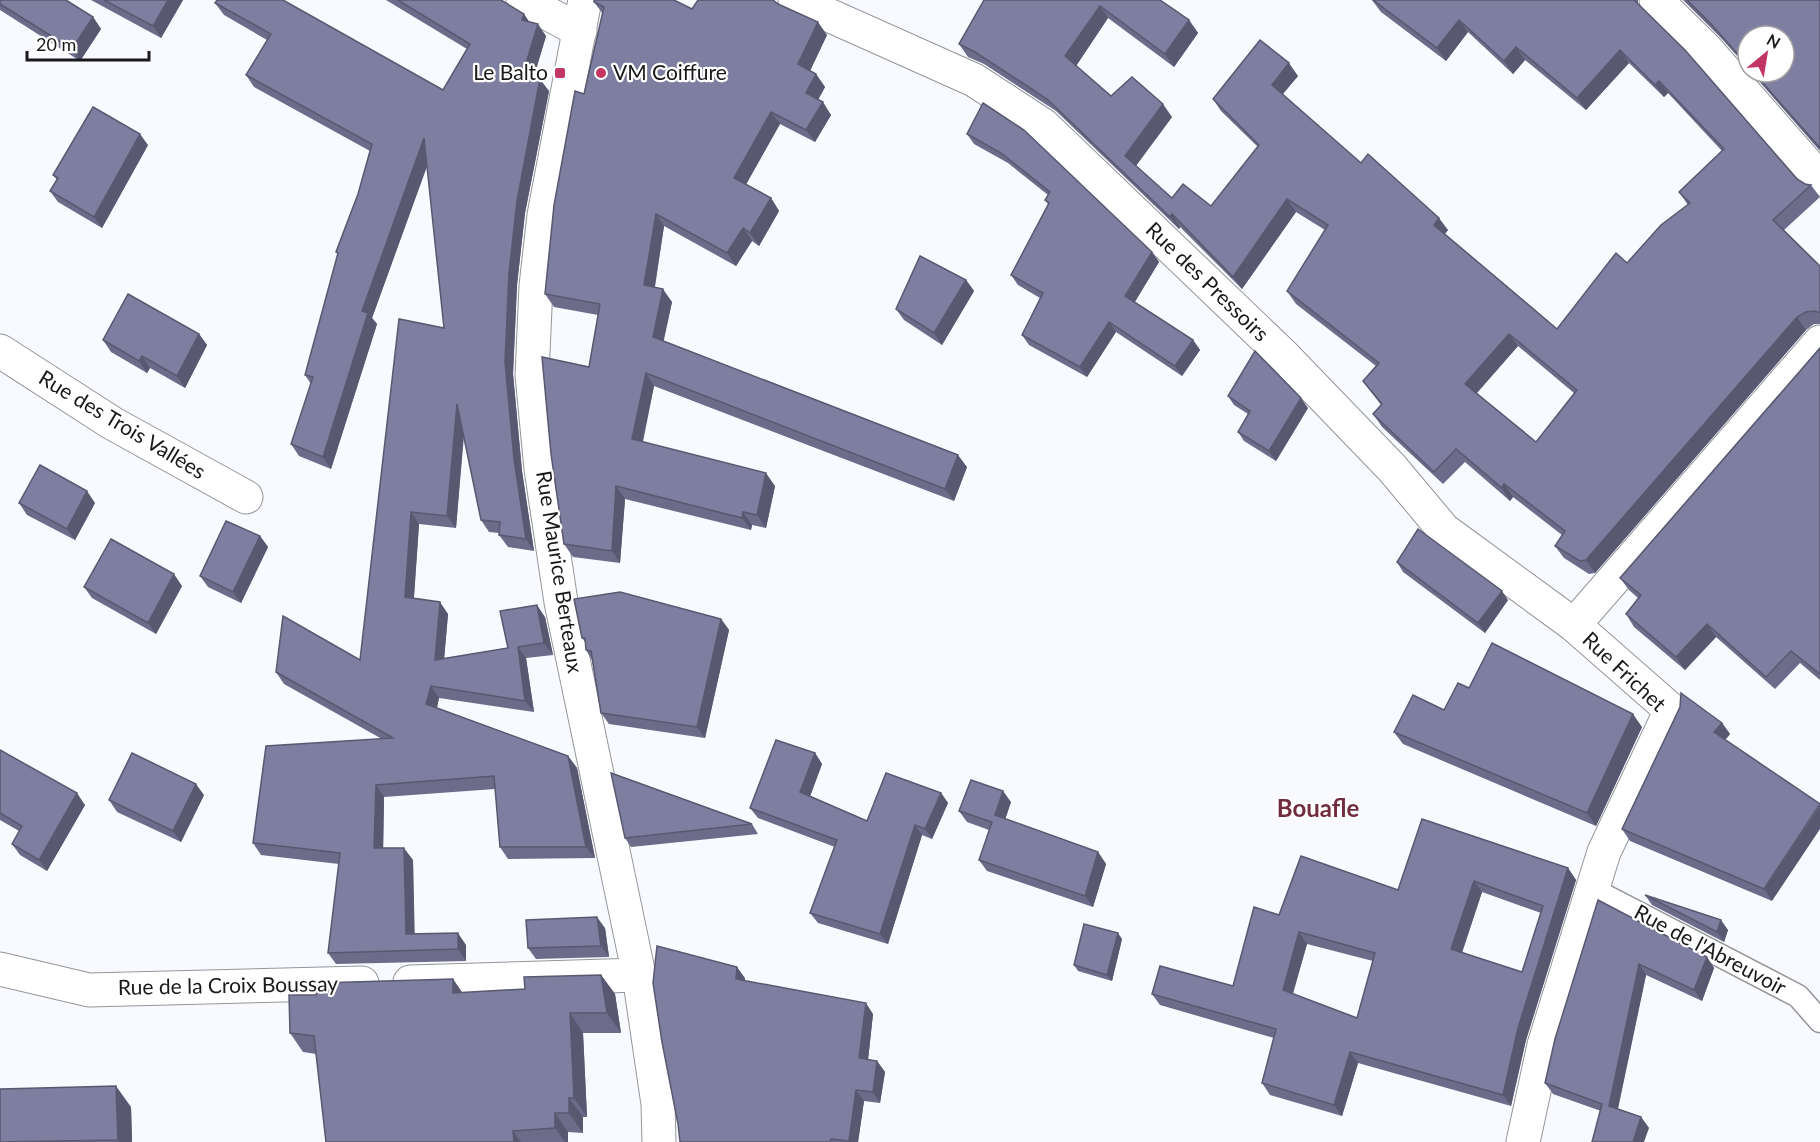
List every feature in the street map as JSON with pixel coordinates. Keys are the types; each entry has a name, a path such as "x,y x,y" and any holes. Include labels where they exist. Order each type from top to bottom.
{"street":[{"path":"523,0 583,15"},
{"name":"Rue des Pressoirs","path":"795,0 974,80 1043,125 1283,355 1392,468 1444,530 1574,625"},
{"path":"1656,0 1707,50 1820,179"},
{"name":"Rue Maurice Berteaux","path":"583,15 544,215 536,286 532,375 541,469 561,602 639,975 658,1104 659,1142"},
{"name":"Rue Frichet","path":"1523,1142 1544,1045 1604,852 1671,710 1574,625 1820,342"},
{"name":"Rue des Trois Vallées","path":"0,351 112,423 246,497"},
{"name":"Rue de la Croix Boussay","path":"0,969 89,990 639,975"}],"lane":[{"name":"Rue de l'Abreuvoir","path":"1592,889 1798,996 1820,1021"}],"building":[{"path":"0,0 66,0 93,17 72,49 0,4"},
{"path":"104,0 168,0 153,26"},
{"path":"217,0 283,0 443,90 470,44 398,0 501,0 524,14 522,20 538,24 523,73 540,79 517,201 509,273 505,362 514,459 526,539 499,535 500,522 481,520 457,404 447,516 411,512 405,597 440,602 435,660 508,648 500,611 537,605 544,643 518,647 525,701 431,686 426,704 568,756 586,847 500,847 494,776 376,785 374,848 404,848 406,934 458,933 458,949 328,953 340,853 253,843 266,746 393,738 276,672 283,616 360,660 399,319 444,328 424,138 362,311 368,313 323,457 291,444 313,377 305,375 338,253 336,252 358,194 372,144 246,75 271,34 215,3"},
{"path":"594,0 674,0 692,9 698,0 773,0 818,22 798,64 816,74 806,93 823,102 806,130 771,112 734,178 771,198 750,233 743,228 727,253 656,214 644,285 663,289 653,337 958,455 945,489 646,373 632,439 766,473 757,515 743,512 742,518 616,486 612,551 564,544 551,454 542,357 589,367 600,304 545,294 554,205 575,91 584,94 604,7"},
{"path":"984,0 1160,0 1189,20 1165,54 1100,6 1065,56 1111,96 1132,77 1163,104 1125,156 1172,198 1183,184 1211,206 1259,145 1213,99 1260,40 1289,63 1272,85 1361,163 1368,154 1439,218 1434,225 1557,329 1616,253 1627,263 1661,225 1690,203 1679,192 1724,149 1659,81 1655,85 1620,50 1577,98 1516,47 1504,61 1459,20 1437,48 1373,0 1634,0 1685,50 1797,179 1811,185 1773,220 1820,266 1820,313 1806,312 1797,317 1586,560 1580,561 1555,546 1565,531 1504,484 1502,488 1456,449 1434,472 1373,414 1382,404 1363,381 1379,363 1287,291 1328,225 1287,199 1233,277 1172,214 1170,217 1047,99 959,44","holes":["1509,334 1577,390 1536,442 1465,384"]},
{"path":"1687,0 1820,0 1820,148 1764,84 1796,84 1796,24 1736,24 1736,52"},
{"path":"983,103 1024,130 1152,252 1125,296 1193,340 1175,366 1109,322 1080,367 1022,335 1043,293 1011,275 1049,203 1045,200 1050,192 1001,153 967,134"},
{"path":"93,107 140,134 94,217 50,191 58,178 53,175"},
{"path":"920,256 966,280 934,333 896,309"},
{"path":"128,294 199,334 177,376 142,356 139,361 103,340"},
{"path":"1820,348 1820,674 1791,651 1766,677 1707,624 1676,657 1626,614 1641,595 1620,578"},
{"path":"1255,351 1301,398 1269,451 1238,432 1250,411 1228,396"},
{"path":"40,465 87,491 67,529 19,503"},
{"path":"226,521 260,536 233,592 200,576"},
{"path":"1418,529 1502,591 1478,623 1397,562"},
{"path":"111,539 174,574 148,623 84,587"},
{"path":"620,592 721,619 697,727 601,713 591,651 586,650 585,638 582,638 574,599"},
{"path":"1492,643 1633,714 1587,813 1394,732 1413,695 1444,710 1458,683 1469,688"},
{"path":"1681,693 1722,723 1714,732 1820,804 1764,889 1622,829 1680,707"},
{"path":"776,740 815,753 800,792 867,821 886,773 941,793 925,829 915,825 880,934 810,913 837,840 750,808"},
{"path":"0,750 77,793 39,860 12,844 22,826 0,813"},
{"path":"132,753 196,784 173,831 109,800"},
{"path":"611,773 752,824 625,838"},
{"path":"971,780 1003,791 995,815 1098,852 1085,896 979,860 992,822 959,811"},
{"path":"1422,819 1568,868 1518,1028 1503,1095 1350,1052 1334,1105 1262,1083 1276,1029 1152,994 1160,966 1233,986 1254,907 1279,915 1301,856 1398,890","holes":["1474,881 1543,906 1522,972 1451,949","1299,932 1375,953 1357,1018 1283,990"]},
{"path":"1645,895 1721,920 1717,932"},
{"path":"1598,900 1707,957 1694,990 1639,964 1609,1106 1641,1117 1633,1142 1592,1142 1602,1104 1545,1083 1555,1039"},
{"path":"597,917 601,946 528,948 526,920"},
{"path":"1084,924 1118,933 1107,975 1074,965"},
{"path":"657,946 737,967 736,979 866,1003 859,1058 877,1061 873,1092 856,1090 849,1141 831,1139 830,1142 680,1142 653,983"},
{"path":"601,975 607,1013 570,1013 574,1098 569,1098 569,1113 555,1113 555,1128 513,1131 514,1142 326,1142 314,1036 290,1033 289,995 316,995 318,983 453,979 453,993 525,989 524,977"},
{"path":"116,1086 118,1140 0,1142 0,1089"}],"place":[{"name":"Le Balto","path":"560,73"},
{"name":"VM Coiffure","path":"601,73"}],"district":[{"name":"Bouafle","path":"1318,809"}]}
